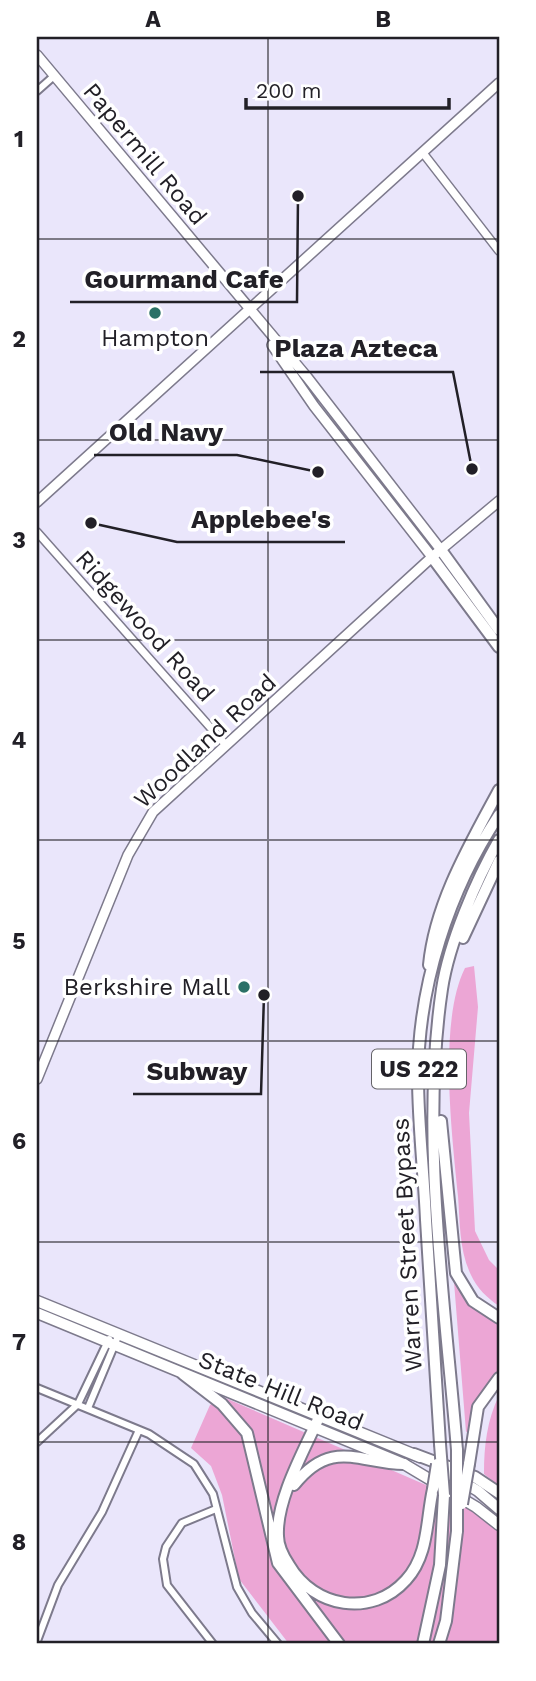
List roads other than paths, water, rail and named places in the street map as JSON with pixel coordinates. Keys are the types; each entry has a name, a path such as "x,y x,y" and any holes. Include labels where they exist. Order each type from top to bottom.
{"highway":[{"path":"437,554 499,629"},
{"path":"437,554 499,647"},
{"path":"424,1008 430,948 439,917 453,882 499,790"},
{"name":"Warren Street Bypass","path":"423,1644 440,1564 440,1444 418,1076 424,1008 458,889 499,815"},
{"name":"Warren Street Bypass","path":"439,1644 446,1621 457,1531 457,1450 435,1148 434,1065 443,986 468,903 499,840"},
{"path":"443,986 499,862"},
{"path":"434,1065 456,1273 472,1301 499,1318"},
{"path":"183,1374 222,1404 247,1433 281,1569 339,1644"},
{"path":"457,1531 478,1407 499,1378"},
{"path":"314,1420 286,1495 278,1535 282,1553 295,1575 307,1588 325,1599 355,1604 386,1596 409,1577 424,1545 439,1492"},
{"path":"271,1534 278,1499 314,1420"},
{"path":"414,1454 475,1478 499,1493"},
{"path":"286,1495 306,1472 330,1459 359,1456 387,1464 404,1464"}],"main road":[{"name":"Papermill Road","path":"37,55 250,312 314,406 437,554"},
{"path":"37,502 250,312 499,83"},
{"name":"Woodland Road","path":"37,1079 134,841 160,804 499,501"},
{"name":"State Hill Road","path":"37,1301 314,1420 404,1464 476,1507 499,1525"},
{"name":"State Hill Road","path":"37,1313 183,1374 414,1454 478,1491 499,1509"}],"street":[{"path":"37,91 54,76"},
{"path":"423,152 499,251"},
{"name":"Ridgewood Road","path":"37,532 225,744"},
{"path":"37,1442 82,1406 116,1333"},
{"path":"37,1388 165,1442 194,1464 209,1485 237,1587 253,1613 278,1644"},
{"path":"37,1641 58,1585 102,1512 139,1430"},
{"path":"214,1644 167,1585 163,1559 166,1547 182,1523 216,1509"}],"place":[{"name":"Gourmand Cafe","path":"298,196"},
{"name":"Hampton","path":"155,313"},
{"name":"Plaza Azteca","path":"472,469"},
{"name":"Old Navy","path":"318,472"},
{"name":"Applebee's","path":"91,523"},
{"name":"Berkshire Mall","path":"244,987"},
{"name":"Subway","path":"264,995"}]}
